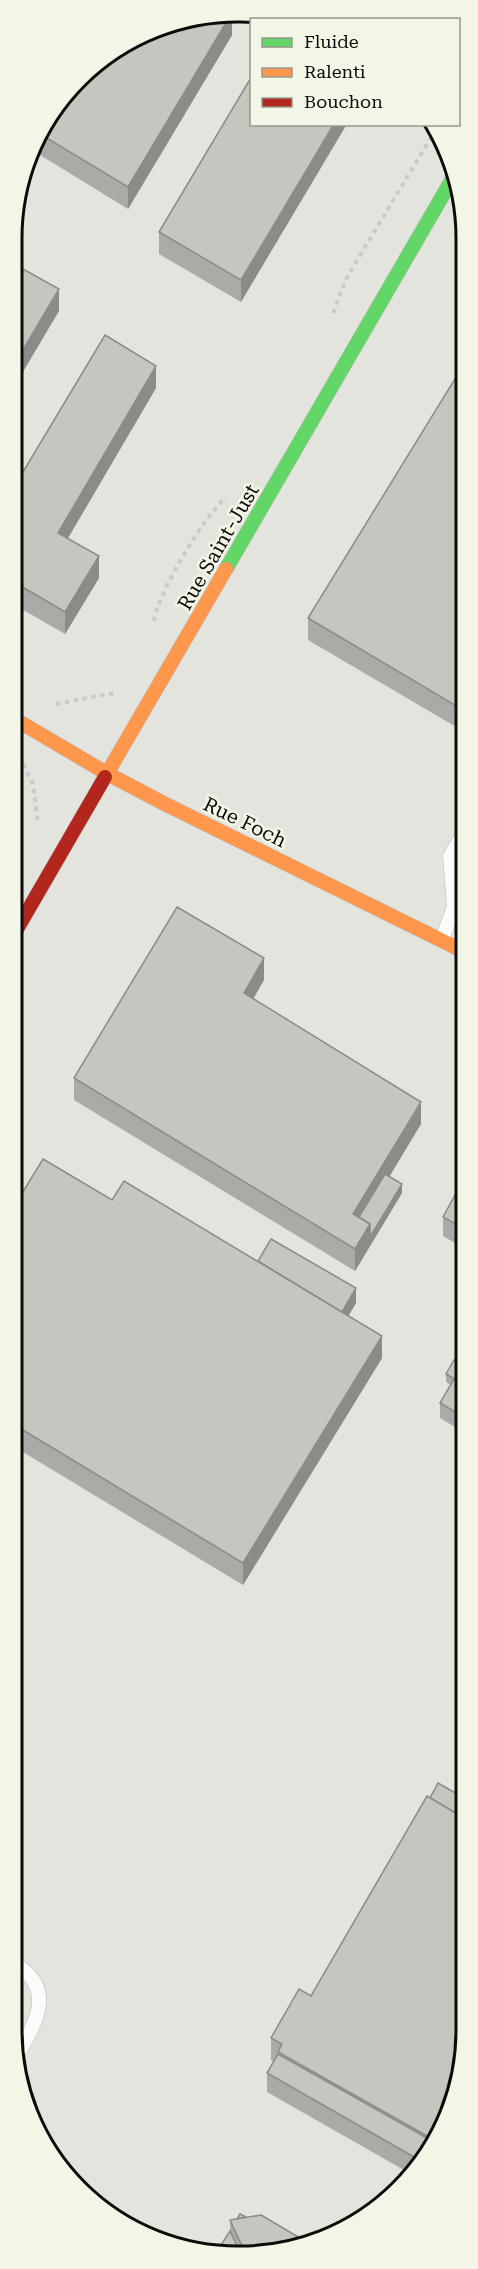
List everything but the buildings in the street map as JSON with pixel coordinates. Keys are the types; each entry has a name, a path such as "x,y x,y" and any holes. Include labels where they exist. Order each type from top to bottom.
{"street":[{"name":"Rue Saint-Just","path":"22,921 449,185"},
{"name":"Rue Foch","path":"22,723 108,774 456,947"}],"lane":[{"path":"442,940 454,906 450,856 456,846"},
{"path":"22,1968 36,1985 41,2004 23,2045"}],"path":[{"path":"331,316 347,277 430,139"},
{"path":"154,621 156,610 188,548 227,496"},
{"path":"22,738 27,726 48,706 112,694 120,688"},
{"path":"22,761 33,784 38,824"}],"traffic: fast":[{"path":"226,569 449,185"}],"traffic: slow":[{"path":"105,777 226,569"},
{"path":"22,723 108,774 165,804 456,948"}],"traffic: jam":[{"path":"22,920 105,777"}]}
